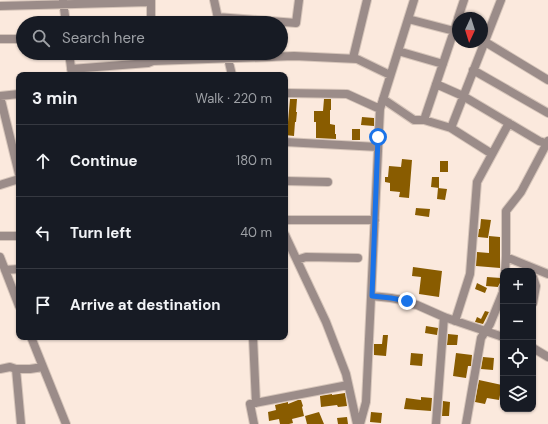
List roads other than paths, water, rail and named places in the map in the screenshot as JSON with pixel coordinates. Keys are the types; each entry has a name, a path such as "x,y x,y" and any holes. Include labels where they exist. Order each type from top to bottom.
{"street":[{"path":"214,0 217,16"},
{"path":"288,23 296,23 298,0"},
{"path":"353,58 367,0"},
{"path":"359,424 366,402 380,109 414,0"},
{"path":"488,30 501,0"},
{"path":"0,6 64,2 150,1 151,16"},
{"path":"459,12 461,1"},
{"path":"64,2 65,16"},
{"path":"408,19 452,31"},
{"path":"0,39 16,39"},
{"path":"424,120 452,42"},
{"path":"488,44 548,80"},
{"path":"451,128 481,48"},
{"path":"398,51 443,64"},
{"path":"288,56 357,58 390,76"},
{"path":"70,60 71,72 148,63 150,60"},
{"path":"228,60 231,72"},
{"path":"473,70 548,113"},
{"path":"436,84 463,96 539,141 548,143 521,192 506,211 505,268"},
{"path":"288,93 347,94 380,109"},
{"path":"16,94 0,96 16,162"},
{"path":"383,99 414,120 424,120 451,128 492,154"},
{"path":"455,321 470,274 477,182 508,123"},
{"path":"288,142 378,147"},
{"path":"0,185 16,180"},
{"path":"288,181 328,182"},
{"path":"288,220 375,220"},
{"path":"0,236 16,236"},
{"path":"288,249 297,260 326,322 346,374 359,424"},
{"path":"0,257 16,298"},
{"path":"297,260 306,257 358,258"},
{"path":"506,257 528,268"},
{"path":"5,270 16,269"},
{"path":"536,270 548,274"},
{"path":"372,296 407,301 444,317 500,336"},
{"path":"466,424 481,338 490,324 500,299"},
{"path":"436,424 444,317"},
{"path":"32,340 66,424"},
{"path":"253,340 256,403"},
{"path":"536,350 548,357"},
{"path":"0,369 30,369 43,367"},
{"path":"16,369 21,424"},
{"path":"254,424 250,404 348,385"}]}
